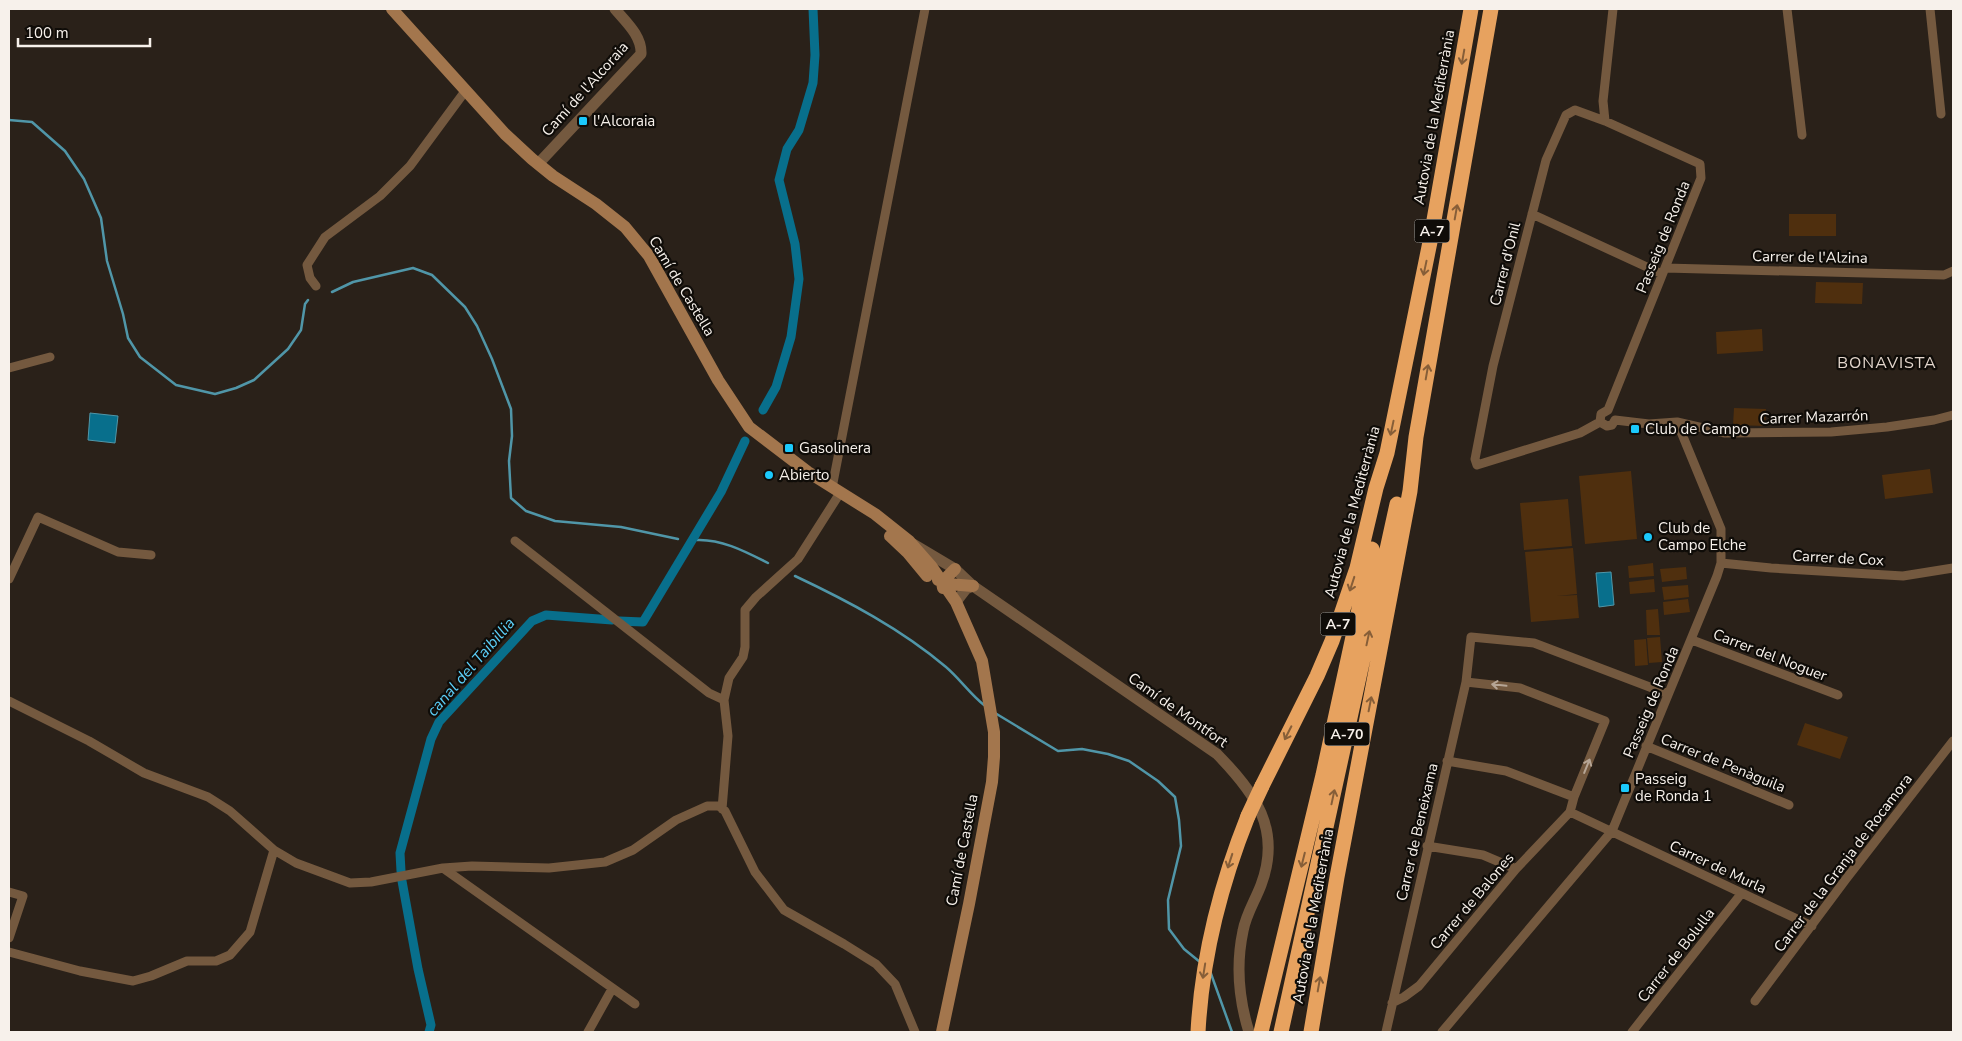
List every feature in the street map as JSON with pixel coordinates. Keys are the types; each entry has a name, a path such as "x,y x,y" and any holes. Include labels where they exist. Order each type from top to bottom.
{"highway":[{"name":"Autovia de la Mediterrània","path":"1199,1025 1203,973 1230,859 1262,786 1317,676 1332,641 1357,568 1376,488 1387,453 1431,237 1471,9"},
{"name":"Autovia de la Mediterrània","path":"1311,1032 1337,877 1408,500 1416,437 1491,9"},
{"name":"A-70","path":"1281,1032 1400,493 1416,437"},
{"name":"A-70","path":"1258,1032 1323,774 1384,489 1387,453"}],"main road":[{"name":"Camí de Castella","path":"392,9 505,134 553,176 596,204 625,227 649,256 718,380 749,427 780,452 852,501 861,513 903,542 931,566 956,602 982,661 994,732 992,782 942,1032"},
{"name":"Camí de Castella","path":"903,542 961,627 984,672"},
{"path":"955,569 942,582 942,588 961,627"},
{"path":"942,582 973,586"}],"street":[{"name":"Camí de l'Alcoraia","path":"538,164 641,54 642,45 630,26 614,9"},
{"path":"722,809 728,736 724,700 729,678 743,658 745,647 745,610 756,597 798,559 836,490 925,9"},
{"path":"1605,121 1603,101 1612,9"},
{"path":"1787,9 1802,134"},
{"path":"1930,9 1941,114"},
{"path":"316,286 310,278 307,265 325,237 380,196 410,166 466,90"},
{"name":"Carrer d'Onil","path":"1600,422 1580,432 1477,464 1475,459 1493,366 1546,160 1566,115 1575,110 1605,121"},
{"name":"Passeig de Ronda","path":"1605,121 1700,164 1702,178 1608,410"},
{"name":"Carrer de l'Alzina","path":"1532,214 1663,271 1944,275 1953,271"},
{"path":"9,368 50,357"},
{"path":"1608,410 1614,415 1615,420 1612,425 1607,426 1600,422 1601,414 1608,410"},
{"name":"Carrer Mazarrón","path":"1677,422 1725,434 1831,432 1887,427 1934,420 1953,415"},
{"path":"1615,420 1649,424 1677,422"},
{"name":"Passeig de Ronda","path":"1442,1032 1612,832 1646,746 1692,640 1721,563 1721,529 1677,422"},
{"path":"9,578 38,517 118,552 151,555"},
{"path":"515,541 709,693 724,700"},
{"name":"Camí de Montfort","path":"903,542 955,569 973,586 1217,754 1248,788 1260,810 1267,832 1268,860 1261,886 1250,907 1243,931 1239,964 1242,1002 1258,1032"},
{"name":"Carrer de Cox","path":"1721,563 1903,576 1953,568"},
{"path":"956,602 966,589 973,586"},
{"name":"Carrer de Beneixama","path":"1386,1032 1466,682 1471,637 1534,643 1668,694"},
{"name":"Carrer del Noguer","path":"1692,640 1838,695"},
{"name":"Carrer de Balones","path":"1392,1003 1404,997 1418,986 1516,869 1570,812 1574,797 1606,721 1520,688 1466,682"},
{"path":"9,701 144,773 208,797 230,811 274,850 296,863 350,883 371,882 443,868 472,866 549,868 605,862 633,850 676,820 707,806 719,806 725,812 755,872 784,910 876,964 895,984 915,1032"},
{"name":"Carrer de la Granja de Rocamora","path":"1755,1001 1846,879 1953,741"},
{"name":"Carrer de Penàguila","path":"1646,746 1789,805"},
{"path":"1447,761 1506,771 1574,797"},
{"path":"1570,812 1612,832"},
{"name":"Carrer de Murla","path":"1612,832 1812,926"},
{"path":"1427,846 1483,855 1516,869"},
{"path":"9,952 72,969 133,981 151,976 187,961 216,961 230,955 250,932 274,850"},
{"path":"443,868 635,1004"},
{"path":"9,892 23,896 9,938"},
{"name":"Carrer de Bolulla","path":"1632,1032 1741,894"},
{"path":"588,1032 612,989"}],"shaded area":[{"path":"1789,214 1836,214 1836,236 1789,236"},
{"path":"1816,282 1863,283 1862,304 1815,303"},
{"path":"1762,329 1763,351 1717,354 1716,332"},
{"path":"1734,408 1766,409 1765,426 1733,425"},
{"path":"1930,469 1933,493 1885,499 1882,475"},
{"path":"1631,471 1637,539 1585,544 1579,476"},
{"path":"1568,499 1572,546 1524,550 1520,503"},
{"path":"1573,548 1577,594 1557,596 1577,595 1579,618 1531,622 1525,552"},
{"path":"1653,563 1654,576 1629,578 1628,566"},
{"path":"1686,567 1687,579 1662,582 1660,569"},
{"path":"1654,579 1655,592 1630,594 1629,582"},
{"path":"1688,585 1689,597 1664,600 1662,587"},
{"path":"1688,599 1690,612 1664,615 1663,602"},
{"path":"1658,609 1660,635 1647,635 1646,610"},
{"path":"1660,637 1662,662 1649,663 1647,638"},
{"path":"1646,639 1648,665 1635,666 1634,640"},
{"path":"1805,723 1848,737 1840,759 1797,745"}],"water":[{"path":"90,413 118,416 115,443 88,440"},
{"path":"1611,572 1614,605 1599,607 1596,573"}],"waterway":[{"name":"canal del Taibillia","path":"763,410 776,387 791,337 799,279 795,244 779,180 787,149 799,130 813,83 815,55 813,9"},
{"path":"9,120 32,122 65,151 84,179 101,218 107,261 128,338 140,357 176,385 215,394 254,380 288,349 301,330 305,304 308,300"},
{"path":"332,292 353,282 413,268 432,275 465,307 477,326 511,409 512,436 509,461 511,498 526,511 555,521 621,527 678,539"},
{"name":"canal del Taibillia","path":"619,621 643,622 721,492 745,441"},
{"path":"697,540 725,544 768,563"},
{"path":"795,576 835,595 911,640 946,667 984,705"},
{"name":"canal del Taibillia","path":"401,871 400,853 431,739 439,722 532,621 546,615 612,620"},
{"path":"995,713 1058,751 1082,749 1108,754 1129,761 1158,781 1175,797 1181,846 1168,900 1169,929 1184,949 1200,962"},
{"name":"canal del Taibillia","path":"402,881 418,969 431,1025 429,1032"},
{"path":"1210,971 1232,1032"}],"place":[{"name":"l'Alcoraia","path":"583,121"},
{"name":"Club de Campo","path":"1635,429"},
{"name":"Gasolinera","path":"789,448"},
{"name":"Abierto","path":"769,475"},
{"name":"Club de Campo Elche","path":"1648,537"},
{"name":"Passeig de Ronda 1","path":"1625,788"}],"district":[{"name":"BONAVISTA","path":"1887,363"}]}
